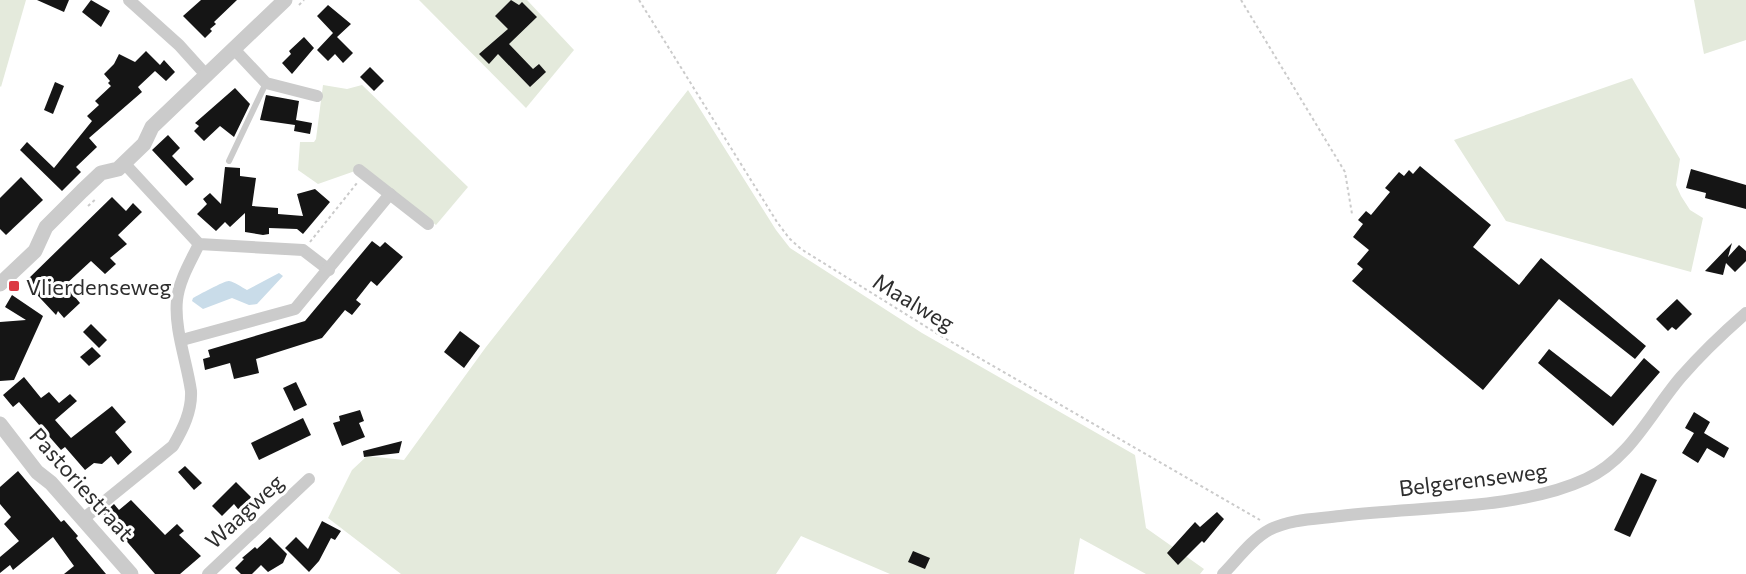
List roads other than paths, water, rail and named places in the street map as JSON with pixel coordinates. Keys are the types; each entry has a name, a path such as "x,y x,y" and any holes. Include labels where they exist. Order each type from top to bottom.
{"street":[{"path":"129,0 179,45 207,76"},
{"path":"0,284 35,251 46,227 82,191 101,173 118,169 144,144 152,127 285,0"},
{"path":"233,48 266,83 317,96"},
{"path":"124,163 199,244 303,250 329,270"},
{"path":"362,172 428,224"},
{"path":"182,340 295,309 390,194"},
{"path":"83,519 172,446 181,432 191,402 177,316 177,300 180,285 199,244"},
{"name":"Belgerenseweg","path":"1223,574 1268,531 1292,523 1379,511 1496,502 1563,489 1588,478 1609,466 1628,447 1681,377 1746,313"},
{"name":"Pastoriestraat","path":"0,424 37,472 51,483 131,574"},
{"name":"Waagweg","path":"208,574 309,479"}],"lane":[{"path":"228,161 266,83"}],"water":[{"path":"279,273 283,276 257,304 249,305 232,298 203,309 192,301 196,296 227,281 234,282 247,290"}],"place":[{"name":"Vlierdenseweg","path":"14,286"}]}
